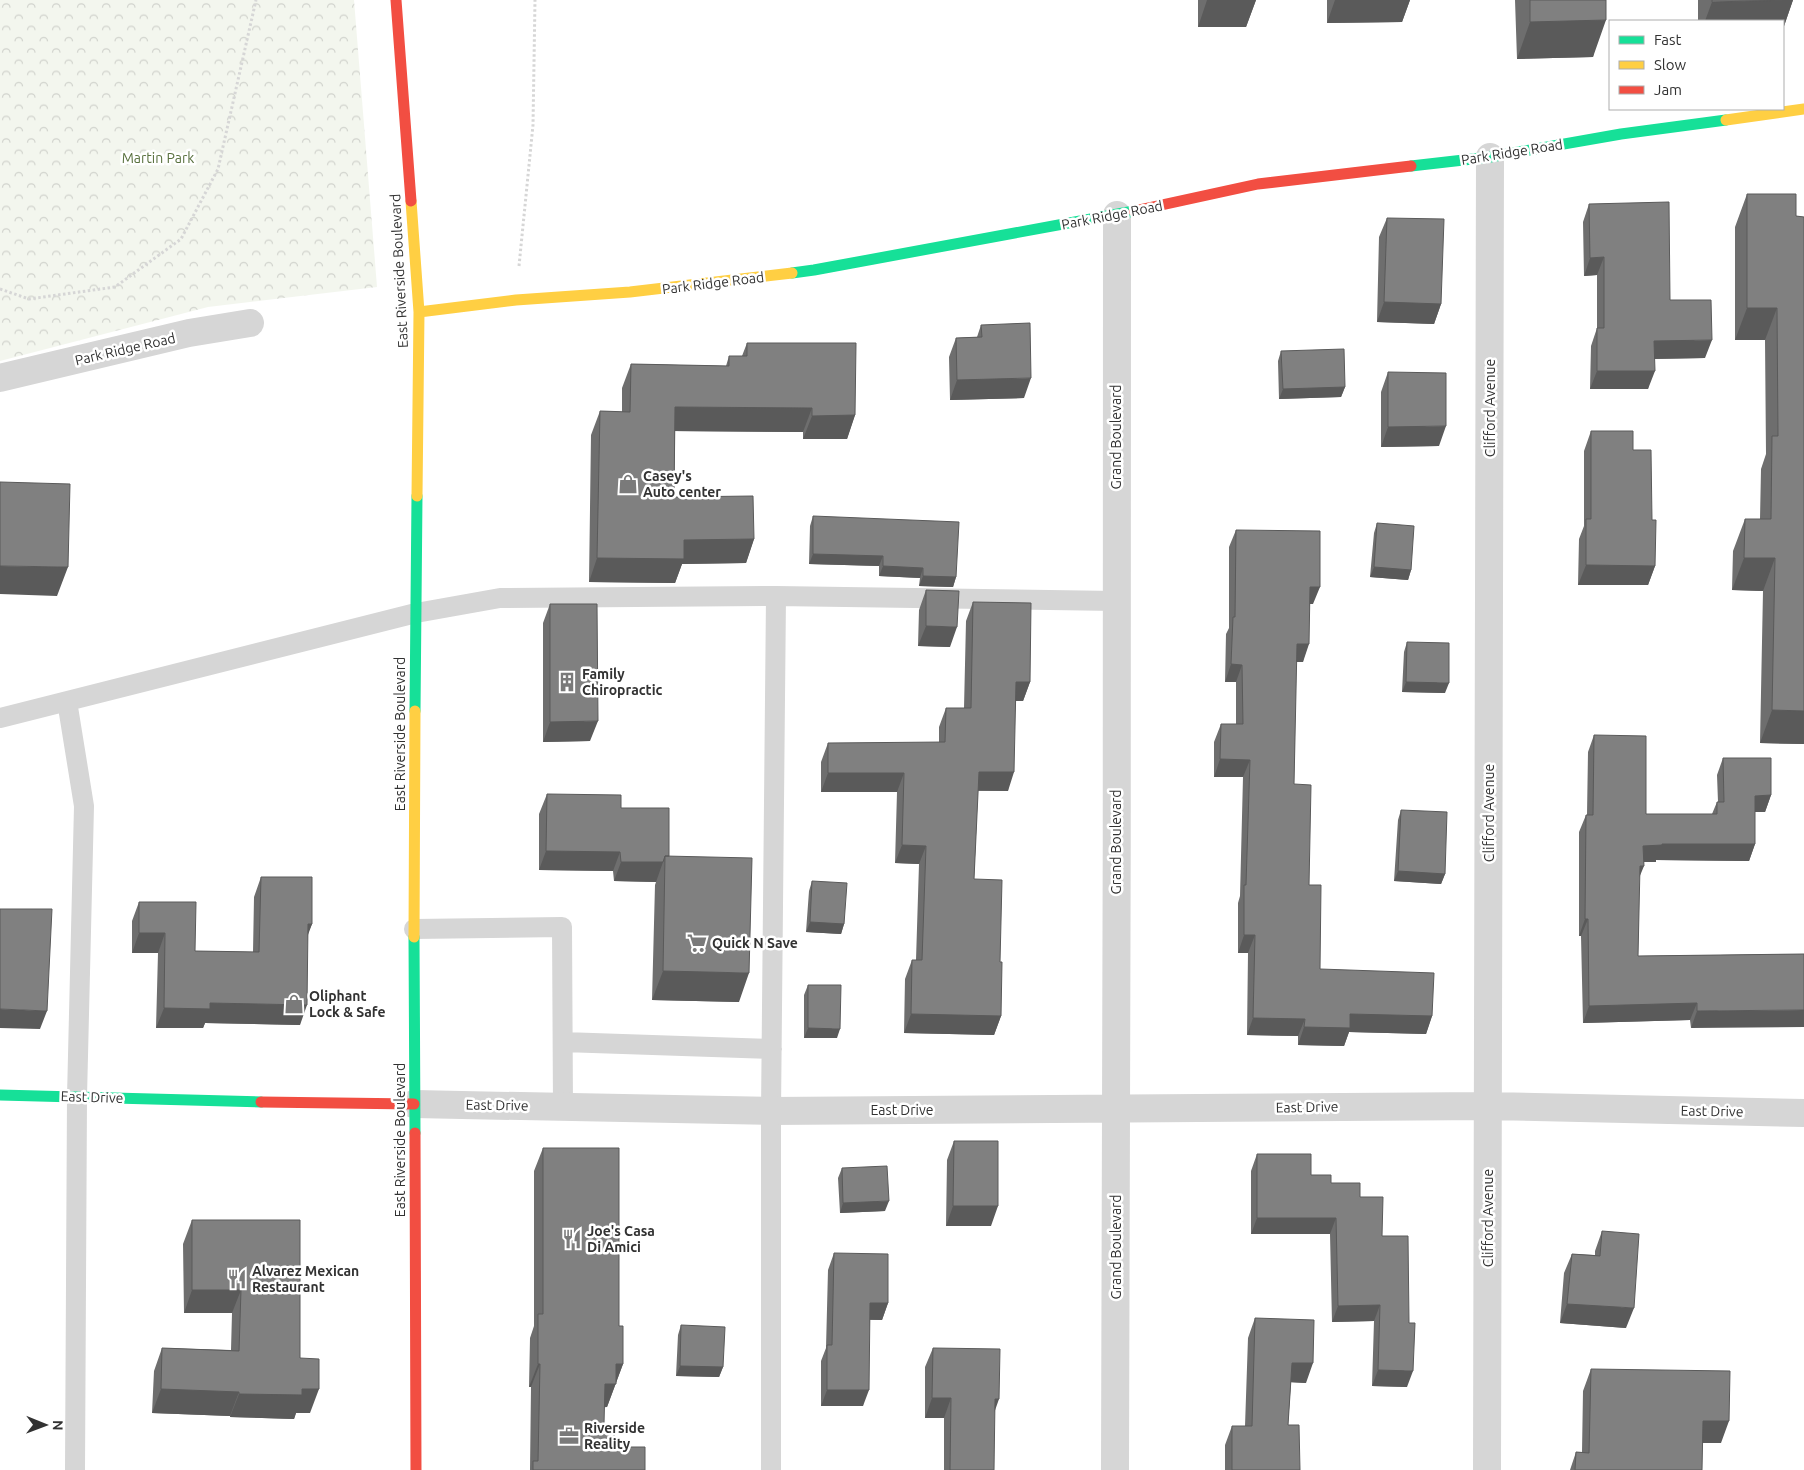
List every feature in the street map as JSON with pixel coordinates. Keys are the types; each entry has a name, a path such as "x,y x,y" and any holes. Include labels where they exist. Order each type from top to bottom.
{"street":[{"name":"East Riverside Boulevard","path":"396,0 419,312 414,772 416,1470"},
{"name":"Park Ridge Road","path":"419,312 516,300 630,292 814,270 1117,215 1258,184 1490,157 1621,134 1804,109"},
{"name":"Clifford Avenue","path":"1487,1470 1490,157"},
{"name":"Grand Boulevard","path":"1115,1470 1117,215"},
{"name":"Park Ridge Road","path":"0,378 189,333 250,323"},
{"name":"East Drive","path":"0,1095 204,1101 771,1111 1488,1106 1804,1113"}],"lane":[{"path":"0,718 416,614 500,598 776,596 1116,601"},
{"path":"771,1470 771,1111 776,596"},
{"path":"67,701 84,806 77,1097 75,1470"},
{"path":"414,929 562,927 563,1107"},
{"path":"563,1042 772,1050"}],"path":[{"path":"0,289 29,299 115,287 181,239 218,169 256,0"},
{"path":"516,300 533,126 535,0"}],"green space":[{"name":"Martin Park","path":"0,0 354,0 377,287 208,307 0,361"}],"building":[{"path":"1530,0 1606,0 1606,20 1530,22"},
{"path":"1712,0 1791,0 1712,2"},
{"path":"1747,194 1796,194 1796,216 1804,217 1804,711 1772,710 1775,558 1744,558 1745,519 1771,519 1772,436 1778,436 1777,308 1747,308"},
{"path":"1669,202 1670,300 1711,300 1712,340 1654,341 1655,371 1597,371 1597,328 1604,328 1604,257 1590,258 1589,204"},
{"path":"1387,218 1444,219 1441,304 1384,302"},
{"path":"1030,323 1031,378 957,380 956,338 982,337 981,325"},
{"path":"747,343 856,343 855,415 812,416 812,408 675,407 674,497 753,496 754,539 684,540 684,559 597,558 600,411 630,412 631,364 729,366 729,356 747,356"},
{"path":"1344,349 1345,387 1283,389 1281,351"},
{"path":"1388,372 1446,373 1446,426 1388,427"},
{"path":"1591,431 1633,431 1633,450 1651,450 1652,520 1656,520 1655,566 1586,565 1586,519 1591,519"},
{"path":"0,482 70,484 68,567 0,566"},
{"path":"813,516 959,522 956,577 923,576 923,568 883,566 883,556 813,554"},
{"path":"1377,523 1414,526 1411,570 1374,567"},
{"path":"1236,530 1320,531 1320,587 1310,587 1309,644 1297,644 1294,784 1311,785 1309,885 1321,885 1320,969 1434,973 1432,1016 1350,1014 1350,1028 1304,1027 1305,1019 1253,1018 1255,935 1244,935 1244,885 1246,885 1250,760 1220,759 1221,724 1243,724 1242,665 1231,664 1233,617 1235,617"},
{"path":"926,590 959,591 957,627 926,626"},
{"path":"973,602 1031,603 1030,682 1016,682 1014,772 979,772 974,879 1002,880 1001,1016 911,1014 912,960 922,960 926,846 902,845 904,773 828,773 828,743 945,742 946,708 971,708"},
{"name":"Family Chiropractic","path":"550,604 597,604 598,721 550,722"},
{"path":"1407,642 1449,643 1449,683 1406,682"},
{"path":"1594,735 1646,736 1646,814 1717,814 1717,802 1724,802 1723,758 1771,758 1771,795 1755,796 1755,844 1662,844 1643,846 1644,866 1640,866 1638,956 1804,954 1804,1010 1697,1011 1697,1003 1589,1006 1588,919 1585,919 1586,815 1593,815"},
{"path":"547,794 621,795 621,808 669,808 669,856 665,856 663,862 621,862 620,852 546,851"},
{"path":"1401,810 1447,812 1445,874 1398,871"},
{"name":"Quick N Save","path":"665,856 752,858 749,973 663,971"},
{"path":"261,877 312,877 312,924 308,924 307,1005 210,1003 210,1009 164,1008 165,933 139,933 139,902 196,902 195,951 259,952"},
{"path":"812,881 847,883 844,924 810,922"},
{"path":"0,909 52,909 47,1011 0,1009"},
{"path":"808,985 841,985 840,1029 808,1028"},
{"path":"954,1141 998,1141 998,1206 953,1206"},
{"path":"543,1148 619,1148 619,1326 623,1326 623,1364 616,1364 616,1384 605,1384 604,1424 615,1425 614,1447 645,1447 645,1470 533,1470 533,1461 538,1461 540,1364 538,1364 538,1314 543,1314"},
{"path":"1257,1154 1311,1154 1311,1175 1331,1175 1331,1183 1360,1183 1360,1197 1383,1197 1382,1236 1408,1236 1409,1323 1415,1323 1413,1371 1378,1370 1380,1305 1338,1306 1336,1218 1257,1218"},
{"path":"887,1166 889,1201 843,1203 842,1168"},
{"path":"192,1220 300,1220 300,1358 319,1359 319,1389 302,1389 302,1395 239,1394 239,1392 161,1389 162,1348 239,1351 241,1290 192,1290"},
{"path":"1602,1231 1639,1234 1634,1308 1567,1304 1572,1254 1600,1256"},
{"path":"834,1253 888,1254 888,1303 870,1303 869,1390 827,1390 827,1345 832,1345"},
{"path":"1255,1318 1314,1320 1313,1363 1292,1363 1288,1425 1299,1425 1300,1470 1232,1470 1232,1426 1252,1426"},
{"path":"681,1325 725,1327 723,1367 680,1366"},
{"path":"933,1348 1000,1349 999,1399 995,1399 994,1470 950,1470 951,1398 932,1398"},
{"path":"1591,1369 1730,1371 1729,1421 1703,1421 1702,1470 1575,1470 1576,1452 1589,1453"}],"traffic: fast":[{"path":"1411,166 1490,157 1621,134 1726,120"},
{"path":"792,273 1134,211"},
{"path":"415,711 417,496"},
{"path":"414,937 415,1133"},
{"path":"0,1095 261,1102"}],"traffic: slow":[{"path":"1726,120 1804,109"},
{"path":"411,201 419,312 417,496"},
{"path":"419,312 516,300 630,292 792,273"},
{"path":"414,937 415,711"}],"traffic: jam":[{"path":"396,0 411,201"},
{"path":"1134,211 1258,184 1411,166"},
{"path":"261,1102 414,1104"},
{"path":"415,1133 416,1470"}],"place":[{"name":"Casey's Auto center","path":"628,484"},
{"name":"Family Chiropractic","path":"567,682"},
{"name":"Quick N Save","path":"697,943"},
{"name":"Oliphant Lock & Safe","path":"294,1004"},
{"name":"Joe's Casa Di Amici","path":"572,1239"},
{"name":"Alvarez Mexican Restaurant","path":"237,1279"},
{"name":"Riverside Reality","path":"569,1436"}]}
